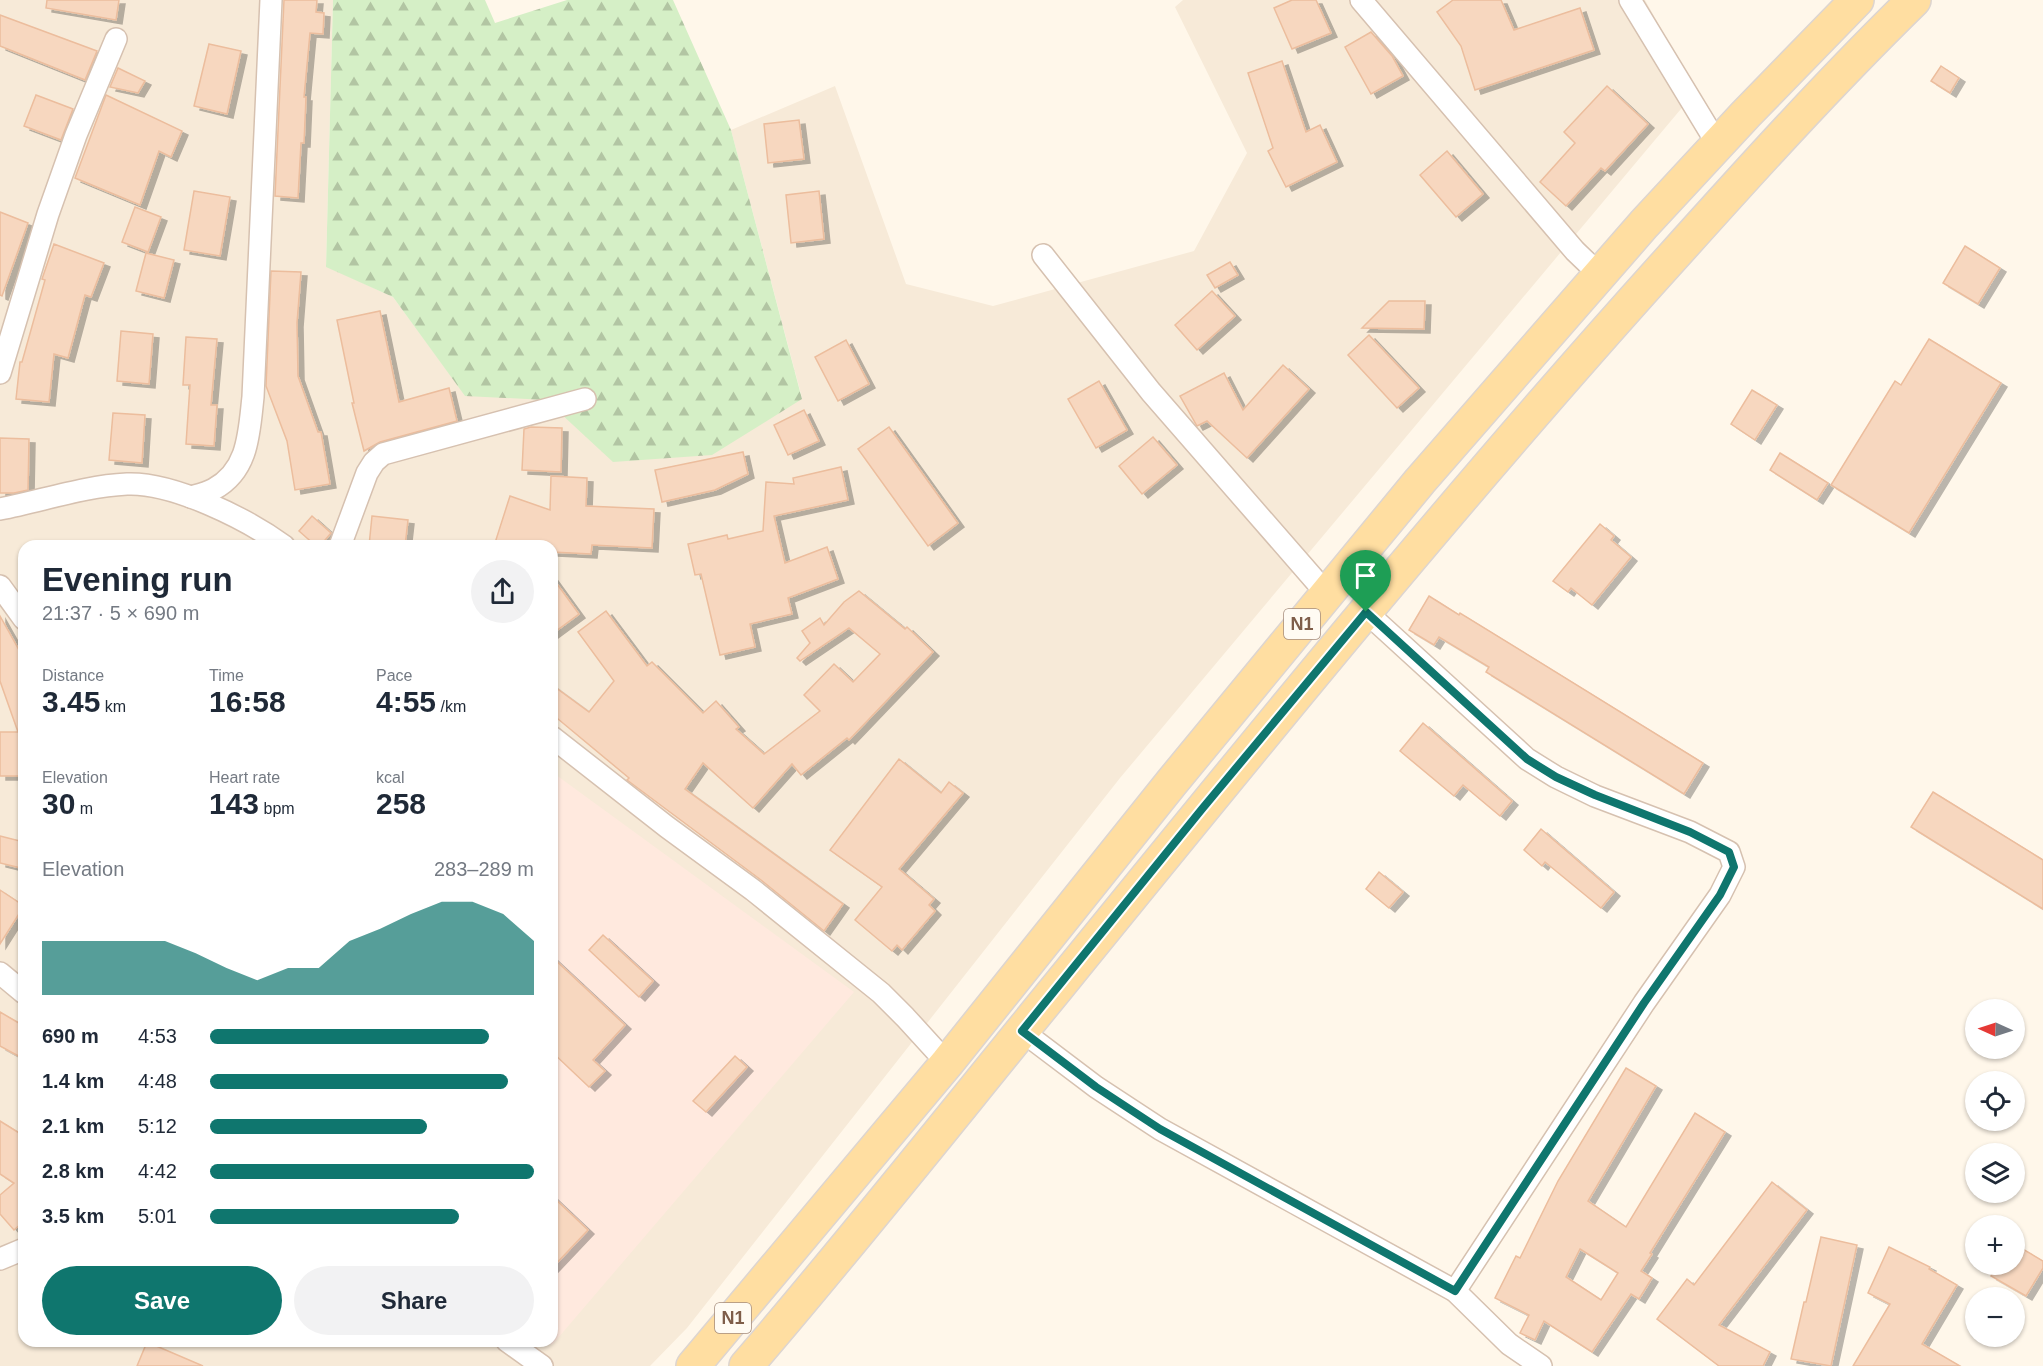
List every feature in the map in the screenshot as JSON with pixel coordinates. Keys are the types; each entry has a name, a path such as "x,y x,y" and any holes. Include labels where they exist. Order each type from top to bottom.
{"main road":[{"name":"N1","path":"693,1361 947,1064 1172,782 1420,481 1600,275 1718,145 1857,0"},
{"name":"N1","path":"746,1366 854,1239 1202,809 1568,373 1819,98 1914,0"}],"street":[{"path":"191,497 213,490 237,470 245,453 249,429 253,397 272,0"},
{"path":"1360,0 1575,251 1600,275"},
{"path":"1630,0 1718,145"},
{"path":"0,373 65,165 116,39"},
{"path":"1043,255 1151,392 1327,594"},
{"path":"342,540 367,473 383,454 585,399"},
{"path":"0,509 123,484 154,486 191,497 245,523 274,540"},
{"path":"0,586 18,611"},
{"path":"1366,612 1527,759 1556,777 1595,795 1690,832 1729,852 1734,867 1720,895 1644,1003 1455,1291"},
{"path":"558,742 667,827 753,890 872,986 905,1017 947,1064"},
{"path":"1022,1031 1096,1087 1160,1129 1455,1291 1509,1344 1541,1366"},
{"path":"0,1259 18,1252"},
{"path":"515,1347 542,1366"}],"shaded area":[{"path":"0,0 333,0 326,266 393,297 465,395 802,398 731,130 835,86 906,284 993,306 1194,251 1247,153 1175,7 1183,0 1645,0 1696,91 1120,778 687,1328 650,1366 0,1366"},
{"path":"558,776 854,992 558,1338"}],"green space":[{"path":"333,0 485,0 495,23 567,0 673,0 731,130 802,399 712,455 613,462 546,400 465,396 393,297 326,267"}],"building":[{"path":"47,0 119,0 116,20 46,8"},
{"path":"284,0 317,0 316,12 324,13 323,34 310,33 304,97 306,97 304,143 301,143 298,198 275,196"},
{"path":"1292,0 1316,0 1331,33 1292,49 1274,8"},
{"path":"1453,0 1501,0 1514,30 1580,8 1594,50 1475,90 1461,46 1437,12"},
{"path":"0,15 97,51 85,80 0,46"},
{"path":"1371,32 1392,56 1403,76 1371,94 1345,47"},
{"path":"209,44 241,51 227,114 194,106"},
{"path":"1282,61 1306,132 1320,125 1337,162 1286,187 1268,151 1273,148 1248,73"},
{"path":"1941,66 1959,78 1950,93 1931,81"},
{"path":"118,68 145,81 138,93 110,87"},
{"path":"1607,86 1648,124 1605,171 1601,168 1566,206 1540,182 1575,143 1564,132"},
{"path":"36,95 73,109 61,140 24,126"},
{"path":"106,95 182,131 171,157 159,151 140,205 75,178"},
{"path":"799,120 804,159 768,163 764,124"},
{"path":"1447,151 1483,194 1456,217 1420,175"},
{"path":"194,191 230,197 220,256 184,250"},
{"path":"819,191 824,239 791,243 786,195"},
{"path":"135,207 161,217 148,252 122,242"},
{"path":"0,212 28,223 2,296 0,295"},
{"path":"54,244 104,263 91,297 85,295 68,358 54,354 49,402 16,399 20,362 22,362 45,280 42,279"},
{"path":"1965,246 2000,268 1978,304 1943,283"},
{"path":"146,253 174,260 164,298 136,291"},
{"path":"1230,262 1238,275 1215,288 1207,275"},
{"path":"271,271 301,272 297,323 298,376 318,432 321,432 330,484 295,490 287,441 266,386"},
{"path":"1212,291 1235,316 1197,350 1175,325"},
{"path":"1389,301 1425,301 1424,329 1362,328"},
{"path":"380,311 399,402 449,388 457,421 380,442 364,451 352,403 354,403 337,320"},
{"path":"121,331 153,334 149,384 117,381"},
{"path":"1369,335 1419,388 1397,408 1348,355"},
{"path":"186,337 217,339 211,405 217,405 214,446 186,444 190,385 183,385"},
{"path":"1929,339 2001,383 1909,533 1831,485 1895,381 1901,385"},
{"path":"846,340 869,384 838,401 815,357"},
{"path":"1283,365 1309,389 1247,458 1207,421 1197,426 1180,396 1224,373 1243,410"},
{"path":"1099,381 1127,430 1096,448 1068,399"},
{"path":"1752,390 1777,405 1755,440 1731,424"},
{"path":"804,410 819,441 788,455 774,425"},
{"path":"113,413 145,415 142,463 109,460"},
{"path":"531,427 562,428 561,472 522,470 524,429"},
{"path":"889,427 958,523 928,546 858,449"},
{"path":"1153,437 1177,465 1142,494 1119,466"},
{"path":"0,438 29,439 28,490 0,493"},
{"path":"743,452 748,474 715,490 662,502 655,470"},
{"path":"1780,453 1828,483 1817,500 1770,470"},
{"path":"841,467 848,500 774,516 785,563 827,547 838,579 788,598 792,614 750,624 755,647 720,655 701,574 695,575 688,544 727,535 728,539 763,531 766,482 794,484 793,478"},
{"path":"551,476 587,478 586,506 654,509 652,548 592,545 591,554 558,552 558,540 496,540 510,496 550,510"},
{"path":"312,516 331,533 325,540 309,540 299,531"},
{"path":"372,516 408,520 406,540 370,540"},
{"path":"1600,524 1614,536 1611,540 1631,557 1592,605 1571,588 1568,592 1553,581"},
{"path":"558,585 579,614 558,630"},
{"path":"859,591 905,629 907,627 933,652 849,740 847,738 801,775 792,764 753,808 703,763 685,789 843,904 824,931 761,880 627,780 629,778 558,719 558,689 589,712 614,681 578,632 606,611 647,666 652,662 703,713 716,701 739,727 736,729 764,754 820,711 804,695 834,664 853,682 880,654 849,628 800,661 797,658 810,643 802,631 820,618 824,625 844,602"},
{"path":"1429,596 1703,763 1684,794 1486,672 1489,667 1439,637 1434,645 1409,630"},
{"path":"0,616 18,648 18,732 0,681"},
{"path":"1423,723 1512,801 1500,816 1463,785 1454,796 1400,751"},
{"path":"0,732 18,732 18,776 0,776"},
{"path":"899,759 941,793 949,782 963,793 899,869 934,899 929,905 935,911 902,950 897,945 892,951 855,920 882,887 830,850"},
{"path":"1933,792 2043,860 2043,909 1911,827"},
{"path":"1541,829 1614,892 1601,908 1545,862 1542,866 1524,850"},
{"path":"0,836 18,840 18,867 0,863"},
{"path":"1379,872 1403,892 1389,908 1366,889"},
{"path":"0,890 18,902 18,916 0,944"},
{"path":"603,935 653,981 639,997 589,950"},
{"path":"558,963 625,1025 593,1060 605,1071 589,1087 558,1058"},
{"path":"0,1012 18,1022 18,1056 0,1046"},
{"path":"735,1056 747,1067 706,1112 693,1101"},
{"path":"1626,1068 1656,1086 1588,1201 1626,1227 1695,1113 1725,1132 1641,1271 1652,1278 1639,1299 1631,1294 1592,1352 1544,1321 1535,1340 1520,1333 1529,1315 1495,1298 1516,1256 1520,1258 1558,1181","holes":["1580,1249 1618,1273 1601,1300 1566,1277"]},
{"path":"0,1121 18,1132 18,1226 14,1230 0,1214 0,1195 14,1183 0,1174"},
{"path":"1772,1182 1807,1210 1719,1325 1770,1352 1763,1366 1719,1366 1657,1319 1687,1279 1694,1285"},
{"path":"558,1202 588,1230 558,1262"},
{"path":"1821,1237 1857,1245 1831,1366 1791,1359"},
{"path":"1889,1247 1930,1267 1929,1269 1957,1285 1922,1344 1960,1366 1853,1366 1890,1304 1868,1293"},
{"path":"2025,1250 2043,1261 2043,1268 2026,1296 2025,1287 2010,1287 1991,1276 2025,1275"},
{"path":"145,1347 159,1347 203,1366 137,1366"}],"route":[{"path":"1366,612 1527,759 1556,777 1595,795 1690,832 1729,852 1734,867 1720,895 1644,1003 1455,1291 1160,1129 1096,1087 1022,1031 1366,612"}]}
